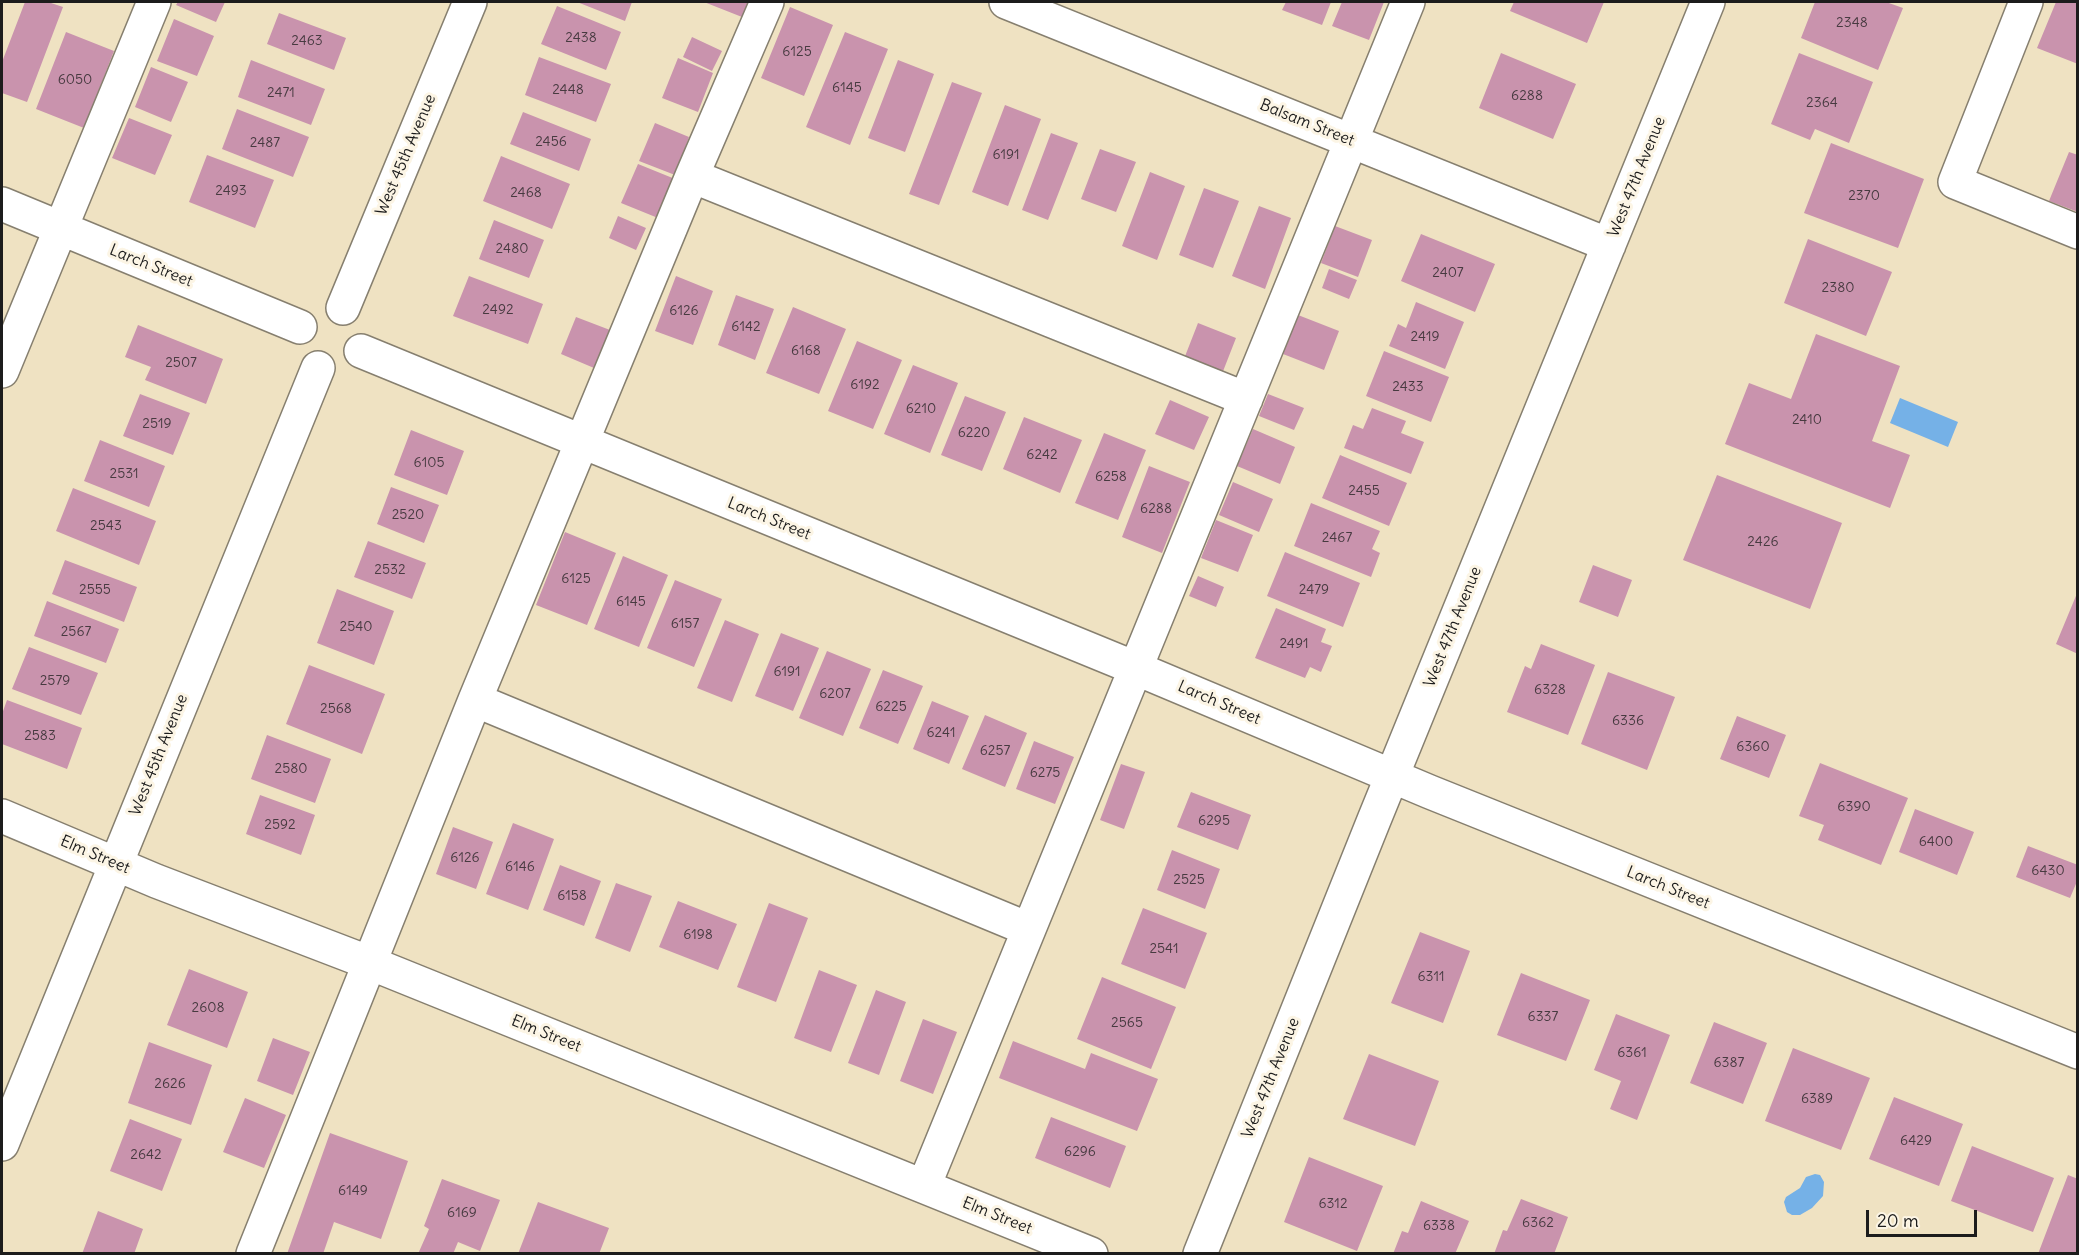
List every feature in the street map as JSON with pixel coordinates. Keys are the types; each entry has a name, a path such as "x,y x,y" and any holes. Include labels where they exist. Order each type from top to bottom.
{"street":[{"path":"2,371 153,2"},
{"name":"West 45th Avenue","path":"343,308 470,2"},
{"path":"253,1254 475,700 766,2"},
{"name":"Balsam Street","path":"1006,2 1609,245"},
{"path":"924,1186 1408,2"},
{"name":"West 47th Avenue","path":"1200,1254 1392,776 1708,2"},
{"path":"2026,2 1954,182 2078,232"},
{"path":"692,176 1246,399"},
{"name":"Larch Street","path":"2,204 300,327"},
{"path":"330,305 343,308 354,315 361,325 364,339 361,351 354,362 342,368 330,370 318,368 308,361 301,351 298,339 300,327 307,316 317,308 330,305"},
{"name":"Larch Street","path":"361,351 1135,668 1392,776 2078,1052"},
{"name":"West 45th Avenue","path":"2,1144 318,368"},
{"path":"475,700 1028,929"},
{"name":"Elm Street","path":"2,816 1090,1254"}],"water":[{"path":"1900,398 1958,422 1948,447 1890,423"},
{"path":"1820,1175 1824,1182 1823,1196 1812,1208 1800,1215 1787,1212 1784,1202 1786,1197 1800,1188 1806,1177"}],"building":[{"path":"25,2 48,2 63,7 27,102 2,93 2,62"},
{"path":"178,2 225,2 216,22 176,5"},
{"path":"577,2 632,2 625,21"},
{"path":"704,2 748,2 742,17"},
{"path":"1286,2 1331,2 1322,25 1282,10"},
{"path":"1342,2 1384,2 1369,40 1332,26"},
{"path":"1514,2 1604,2 1587,43 1510,11"},
{"path":"1815,2 1886,2 1903,8 1878,70 1801,38"},
{"path":"2056,2 2078,2 2078,64 2037,48"},
{"path":"557,6 621,32 606,70 541,44"},
{"path":"790,7 833,25 804,96 761,78"},
{"path":"279,13 346,38 334,70 267,44"},
{"path":"174,19 214,36 197,76 157,61"},
{"path":"66,32 114,51 84,128 36,109"},
{"path":"845,32 888,49 850,145 806,127"},
{"path":"692,37 722,51 712,71 683,57"},
{"path":"1501,53 1576,84 1553,139 1479,108"},
{"path":"1799,53 1873,82 1849,143 1815,129 1810,140 1771,124"},
{"path":"539,57 611,84 596,122 525,95"},
{"path":"678,58 713,73 698,112 662,98"},
{"path":"251,60 325,89 311,125 238,97"},
{"path":"898,60 934,74 905,152 868,138"},
{"path":"151,67 188,82 171,122 135,107"},
{"path":"952,82 982,93 939,205 909,194"},
{"path":"1005,105 1041,119 1008,206 972,192"},
{"path":"237,109 309,137 293,177 222,149"},
{"path":"523,112 591,139 579,171 510,144"},
{"path":"129,118 172,135 155,175 112,158"},
{"path":"655,123 689,137 675,175 639,161"},
{"path":"1051,133 1078,143 1048,220 1022,210"},
{"path":"1831,143 1924,179 1898,248 1804,213"},
{"path":"1100,149 1136,162 1116,212 1081,199"},
{"path":"2069,152 2078,155 2078,212 2049,201"},
{"path":"207,155 274,180 255,228 189,202"},
{"path":"501,156 570,184 552,229 483,201"},
{"path":"638,164 675,179 658,218 621,203"},
{"path":"1150,172 1185,186 1157,260 1122,246"},
{"path":"1204,188 1239,201 1213,268 1179,255"},
{"path":"1259,206 1291,218 1265,289 1232,276"},
{"path":"618,216 646,228 636,250 609,238"},
{"path":"494,220 544,240 529,278 479,259"},
{"path":"1335,226 1372,240 1358,277 1321,263"},
{"path":"1421,234 1495,264 1475,312 1401,281"},
{"path":"1808,239 1892,272 1866,336 1784,303"},
{"path":"1329,269 1357,280 1349,299 1322,288"},
{"path":"469,276 543,304 528,344 453,316"},
{"path":"676,276 713,291 693,345 655,331"},
{"path":"736,295 774,309 755,360 718,345"},
{"path":"1416,302 1464,322 1445,369 1389,346 1398,324 1406,328"},
{"path":"793,307 846,329 819,394 766,373"},
{"path":"1298,315 1339,331 1324,370 1283,354"},
{"path":"576,317 610,330 594,368 561,354"},
{"path":"1198,323 1236,338 1220,379 1182,364"},
{"path":"138,325 223,359 206,404 145,380 151,367 125,357"},
{"path":"1816,334 1900,366 1872,441 1910,455 1890,508 1725,444 1749,383 1791,399"},
{"path":"857,341 902,360 873,429 828,411"},
{"path":"1384,351 1449,377 1431,422 1366,396"},
{"path":"913,365 958,383 930,453 884,434"},
{"path":"140,394 190,413 173,455 123,436"},
{"path":"1268,394 1304,408 1294,430 1259,416"},
{"path":"965,396 1006,412 982,471 941,455"},
{"path":"1170,400 1209,417 1194,450 1155,434"},
{"path":"1372,408 1406,421 1401,433 1424,442 1411,474 1344,448 1353,425 1363,429"},
{"path":"1024,417 1082,440 1060,493 1003,469"},
{"path":"1253,429 1295,447 1280,484 1237,466"},
{"path":"411,430 464,451 447,495 394,475"},
{"path":"1104,433 1146,450 1118,520 1075,503"},
{"path":"100,440 165,466 149,507 84,481"},
{"path":"1340,455 1407,483 1389,526 1322,498"},
{"path":"1149,466 1190,482 1162,553 1122,537"},
{"path":"1717,475 1842,523 1810,609 1683,560"},
{"path":"1233,482 1273,499 1259,532 1219,515"},
{"path":"391,487 439,505 424,543 377,524"},
{"path":"73,488 156,521 139,565 56,531"},
{"path":"1311,503 1380,531 1372,549 1380,553 1371,577 1294,546"},
{"path":"1216,520 1253,535 1238,572 1201,558"},
{"path":"565,532 616,553 587,625 536,605"},
{"path":"368,541 426,563 412,599 354,577"},
{"path":"1285,552 1360,583 1343,627 1267,596"},
{"path":"623,556 668,575 639,647 594,629"},
{"path":"65,560 137,587 124,622 52,594"},
{"path":"1593,565 1632,580 1618,617 1579,602"},
{"path":"1198,576 1224,587 1216,607 1189,596"},
{"path":"675,580 722,599 694,667 647,648"},
{"path":"337,589 394,611 374,665 317,643"},
{"path":"2078,591 2078,654 2056,644"},
{"path":"47,601 119,629 106,663 34,636"},
{"path":"1276,608 1326,629 1321,642 1332,646 1321,672 1310,667 1305,678 1255,658"},
{"path":"725,620 759,634 732,702 697,688"},
{"path":"781,633 819,648 793,711 755,696"},
{"path":"1541,644 1595,665 1568,735 1507,712 1525,666 1531,669"},
{"path":"29,647 98,673 81,715 12,689"},
{"path":"827,651 871,669 843,736 799,718"},
{"path":"309,665 385,694 362,754 286,724"},
{"path":"883,670 923,686 898,744 859,728"},
{"path":"1608,672 1675,697 1647,770 1581,744"},
{"path":"7,700 82,728 67,769 2,744 2,714"},
{"path":"932,701 969,716 949,764 913,749"},
{"path":"985,715 1027,733 1005,787 962,769"},
{"path":"1737,716 1786,735 1769,778 1720,759"},
{"path":"267,735 331,759 315,803 251,779"},
{"path":"1034,741 1074,757 1055,804 1016,789"},
{"path":"1820,763 1908,798 1881,865 1818,840 1824,825 1799,816"},
{"path":"1121,764 1145,772 1124,829 1100,820"},
{"path":"1191,792 1251,815 1238,850 1177,827"},
{"path":"260,795 315,815 301,855 246,834"},
{"path":"1915,809 1974,832 1957,875 1899,852"},
{"path":"513,823 554,839 528,910 486,894"},
{"path":"453,827 493,842 476,889 436,874"},
{"path":"2028,846 2078,865 2078,879 2070,898 2016,877"},
{"path":"1172,850 1220,869 1205,909 1157,890"},
{"path":"560,865 601,881 584,926 543,910"},
{"path":"616,883 652,896 630,952 595,938"},
{"path":"678,901 737,924 718,970 659,947"},
{"path":"769,903 808,918 776,1002 737,987"},
{"path":"1143,908 1207,933 1185,989 1121,964"},
{"path":"1420,932 1470,951 1443,1023 1391,1003"},
{"path":"189,969 248,992 227,1048 167,1025"},
{"path":"819,970 857,985 831,1052 794,1038"},
{"path":"1521,973 1590,1000 1566,1061 1497,1035"},
{"path":"1102,977 1176,1007 1151,1069 1077,1039"},
{"path":"876,990 906,1002 879,1075 848,1063"},
{"path":"1616,1014 1670,1035 1637,1120 1610,1109 1621,1081 1594,1070"},
{"path":"923,1019 957,1032 933,1094 900,1081"},
{"path":"1714,1022 1767,1043 1743,1104 1690,1083"},
{"path":"273,1038 310,1052 293,1095 257,1081"},
{"path":"1013,1041 1085,1069 1091,1053 1158,1079 1137,1131 999,1078"},
{"path":"149,1042 212,1065 191,1125 128,1103"},
{"path":"1793,1048 1870,1078 1841,1150 1765,1121"},
{"path":"1369,1054 1439,1081 1415,1146 1343,1119"},
{"path":"1894,1097 1963,1124 1939,1186 1869,1159"},
{"path":"245,1098 286,1115 264,1168 223,1152"},
{"path":"1051,1117 1126,1146 1110,1188 1035,1158"},
{"path":"130,1119 182,1139 162,1191 110,1171"},
{"path":"330,1133 408,1161 381,1239 334,1222 323,1254 287,1254"},
{"path":"1972,1146 2054,1178 2033,1232 1951,1201"},
{"path":"1309,1157 1383,1186 1357,1251 1284,1222"},
{"path":"2068,1175 2078,1179 2078,1254 2038,1254"},
{"path":"442,1179 500,1200 480,1251 458,1242 453,1254 418,1254 429,1229 424,1226"},
{"path":"1521,1199 1568,1217 1554,1254 1494,1254 1503,1230 1507,1231"},
{"path":"1421,1201 1469,1221 1455,1254 1393,1254 1402,1231 1408,1233"},
{"path":"538,1202 609,1228 599,1254 518,1254"},
{"path":"98,1211 143,1229 134,1254 82,1254"}]}
